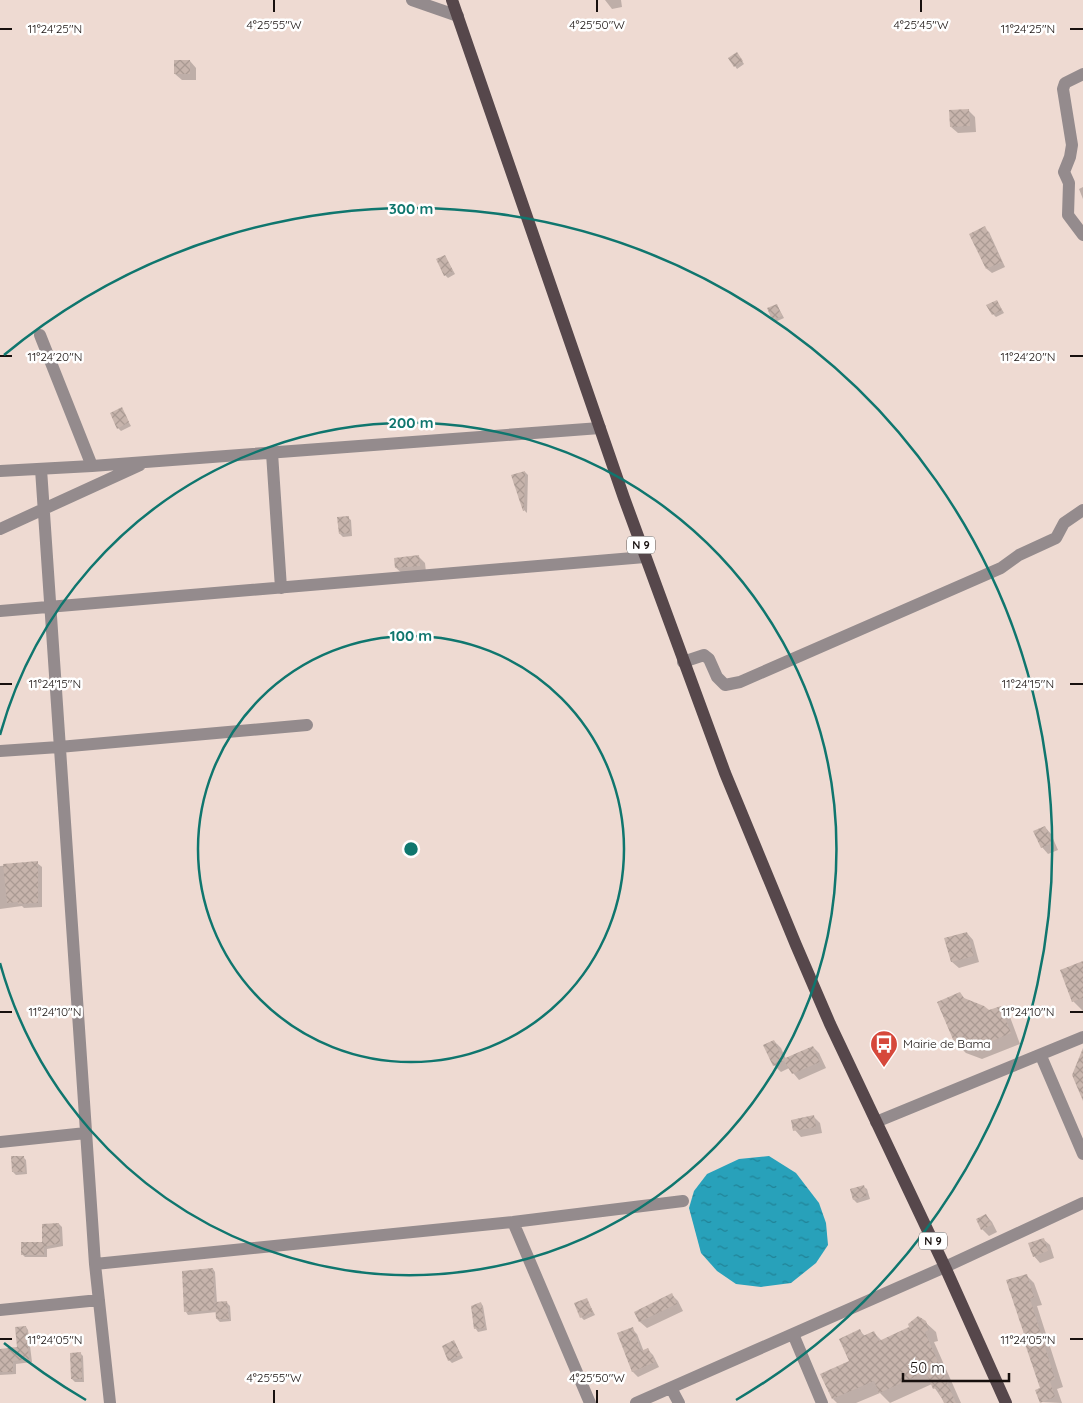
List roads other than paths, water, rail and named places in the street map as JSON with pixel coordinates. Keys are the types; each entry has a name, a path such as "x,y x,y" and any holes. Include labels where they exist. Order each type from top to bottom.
{"main road":[{"name":"N 9","path":"452,0 645,557 725,773 830,1024 945,1267 1006,1403"}],"street":[{"path":"412,0 458,16"},
{"path":"1083,74 1064,83 1063,89 1072,145 1064,172 1069,183 1068,214 1083,235"},
{"path":"40,335 92,466"},
{"path":"0,471 92,466 600,428"},
{"path":"272,452 281,588"},
{"path":"0,530 147,462"},
{"path":"41,469 95,1264 110,1403"},
{"path":"683,662 704,655 709,659 717,677 725,685 740,682 1001,568 1019,555 1056,538 1064,523 1083,510"},
{"path":"0,611 645,557"},
{"path":"0,751 307,725"},
{"path":"876,1122 1083,1037"},
{"path":"1040,1056 1083,1154"},
{"path":"0,1142 86,1134"},
{"path":"95,1264 514,1222 683,1201"},
{"path":"636,1403 945,1267 1083,1203"},
{"path":"514,1222 590,1403"},
{"path":"0,1310 99,1300"},
{"path":"793,1334 822,1403"},
{"path":"671,1388 679,1403"}],"water":[{"path":"769,1156 796,1173 819,1203 826,1223 828,1245 816,1263 791,1283 761,1287 736,1284 717,1271 701,1253 689,1208 694,1191 707,1174 739,1159"}],"place":[{"name":"Mairie de Bama","path":"884,1068"}]}
